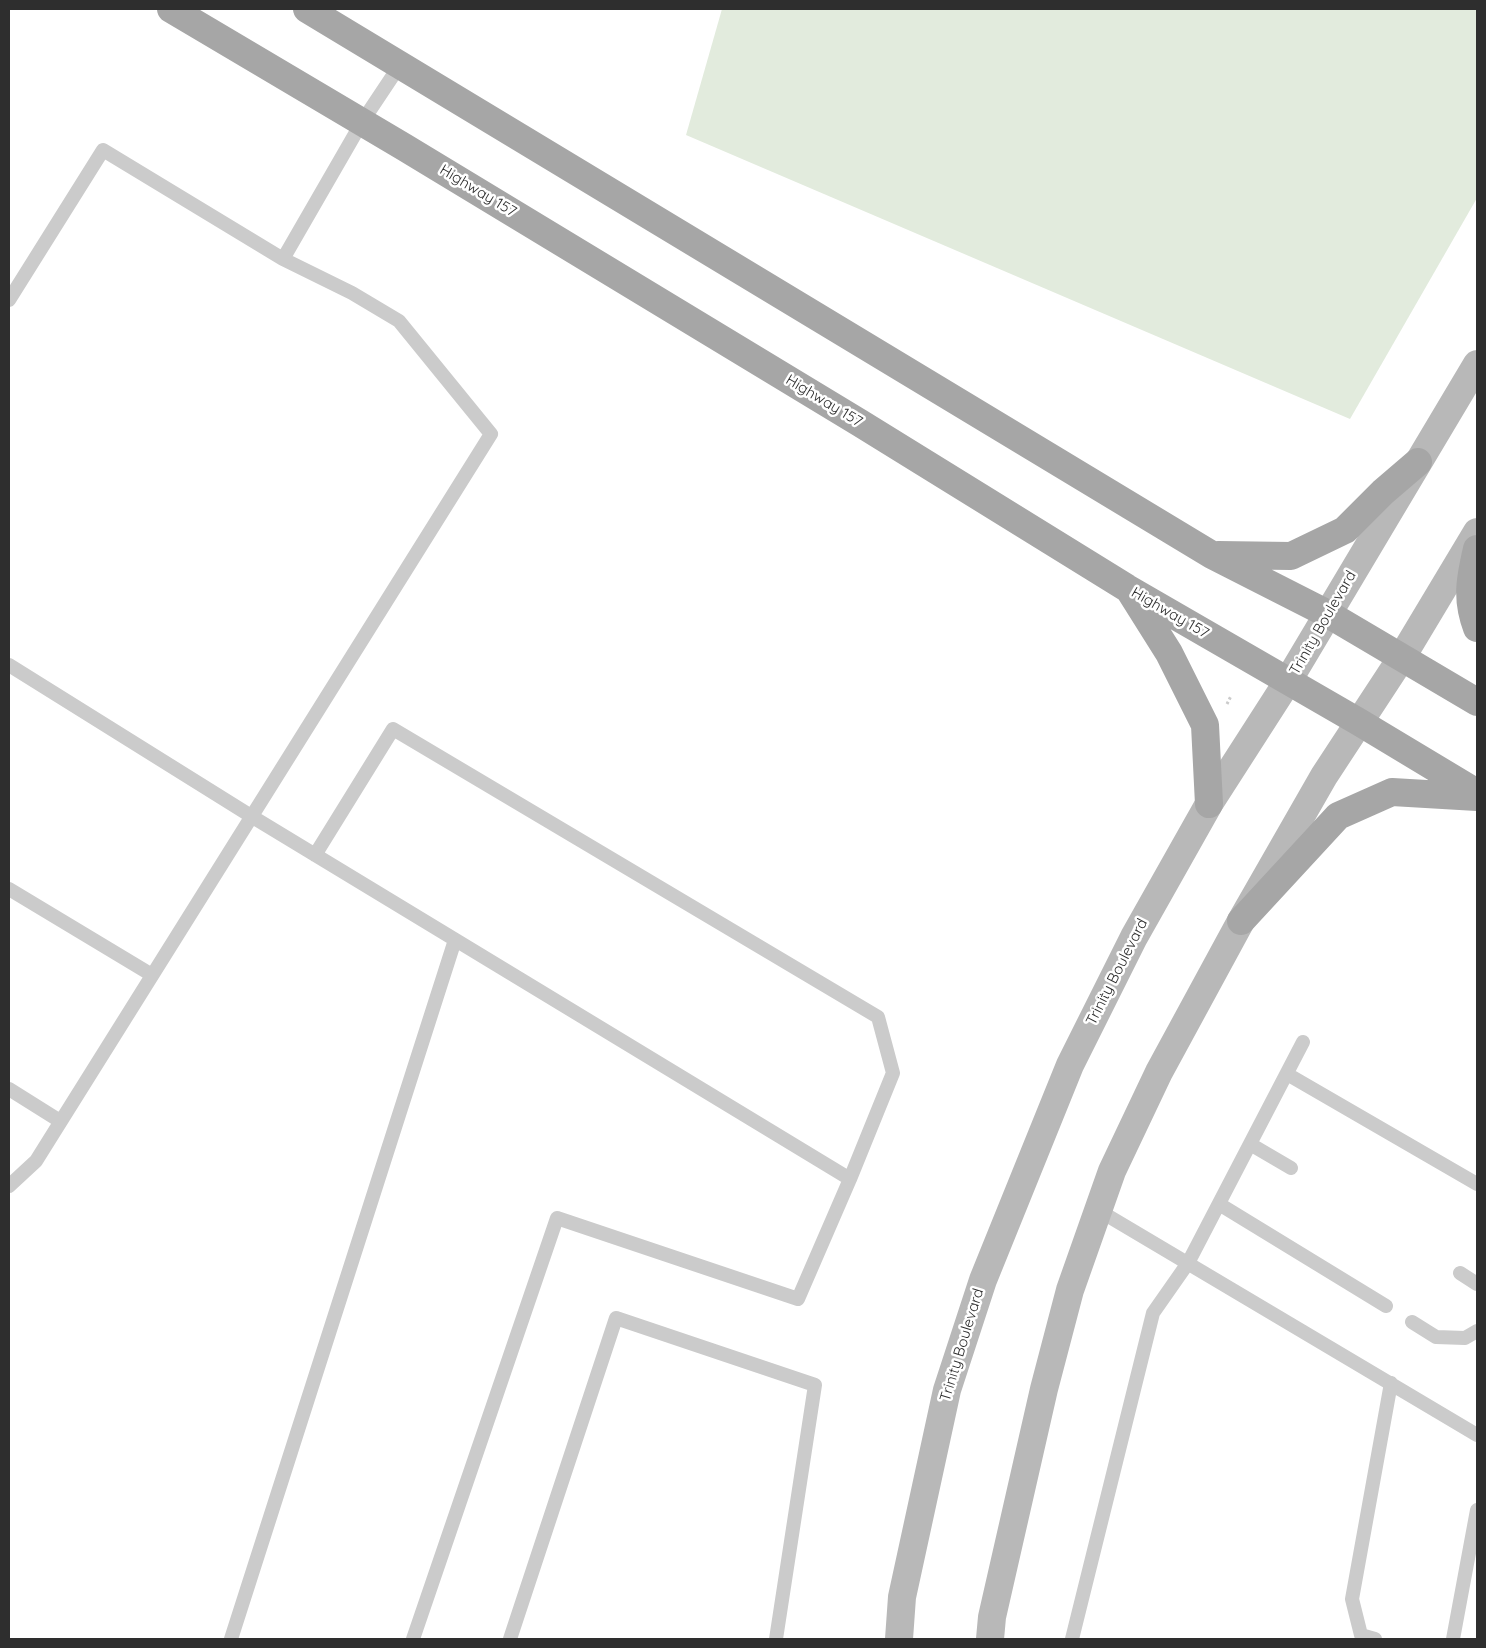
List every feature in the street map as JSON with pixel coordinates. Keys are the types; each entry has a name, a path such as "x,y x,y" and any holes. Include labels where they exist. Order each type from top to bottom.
{"main road":[{"name":"Highway 157","path":"171,9 362,122 851,418 1127,588 1359,722 1477,795"},
{"path":"307,9 1212,555 1328,614 1477,702"},
{"name":"Trinity Boulevard","path":"899,1639 902,1597 947,1390 983,1280 1070,1065 1134,938 1209,804 1288,682 1477,364"},
{"path":"1212,555 1291,556 1345,530 1383,492 1418,462"},
{"path":"990,1639 992,1617 1044,1390 1070,1290 1112,1171 1159,1072 1241,921 1324,776 1402,658 1477,532"},
{"path":"1477,549 1470,579 1471,612 1477,628"},
{"path":"1127,588 1169,653 1205,725 1209,804"},
{"path":"1241,921 1338,816 1392,792 1477,795"}],"lane":[{"path":"283,259 362,122 400,65"},
{"path":"9,300 103,150 283,259 352,292 399,321 491,434 36,1161 9,1186"},
{"path":"9,665 251,816 850,1179"},
{"path":"315,855 393,729 878,1017 893,1073 798,1299 557,1218 413,1639"},
{"path":"9,889 152,975"},
{"path":"231,1639 455,940"},
{"path":"1072,1639 1153,1313 1188,1263 1303,1042"},
{"path":"1287,1074 1477,1184"},
{"path":"9,1089 60,1121"},
{"path":"1250,1144 1291,1168"},
{"path":"1219,1204 1386,1306"},
{"path":"1098,1210 1477,1435"},
{"path":"1460,1273 1477,1284"},
{"path":"510,1639 616,1318 815,1385 776,1639"},
{"path":"1412,1322 1436,1337 1465,1338 1477,1331"},
{"path":"1375,1639 1361,1635 1352,1599 1391,1383"},
{"path":"1453,1639 1477,1510"}],"shaded area":[{"path":"722,9 1477,9 1477,198 1350,419 686,135"}]}
